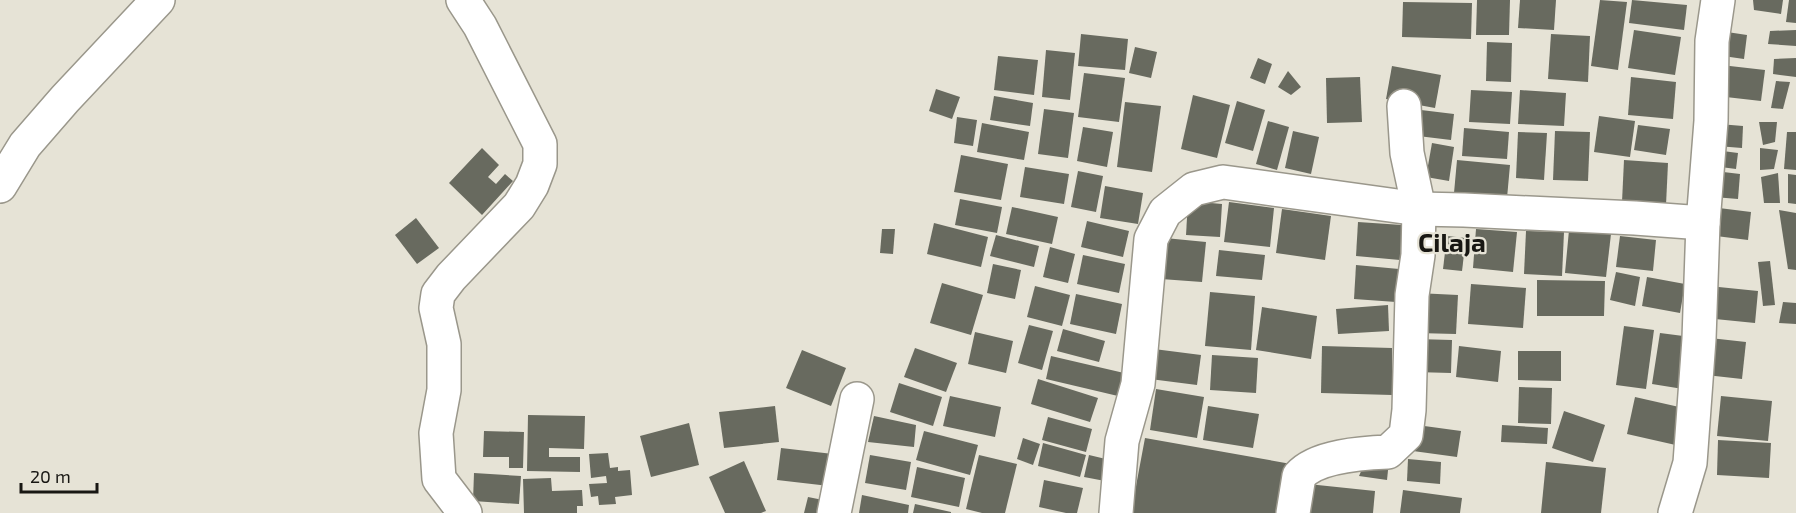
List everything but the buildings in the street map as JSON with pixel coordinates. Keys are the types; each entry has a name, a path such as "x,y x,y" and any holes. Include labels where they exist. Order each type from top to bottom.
{"street":[{"path":"0,186 32,138 65,99 158,0"},
{"path":"463,0 480,26 540,144 540,164 532,185 519,206 451,277 438,294 436,308 444,344 444,390 436,433 439,479 465,513"},
{"path":"1675,513 1690,463 1699,339 1703,223 1712,121 1712,41 1718,0"},
{"path":"1293,513 1301,473 1321,462 1358,453 1388,452 1406,435 1409,410 1412,295 1418,255 1419,209 1407,153 1404,106"},
{"path":"1116,513 1122,441 1138,384 1151,239 1164,212 1194,189 1223,182 1419,209 1703,223"},
{"path":"834,513 857,399"}],"district":[{"name":"Cilaja","path":"1452,243"}]}
